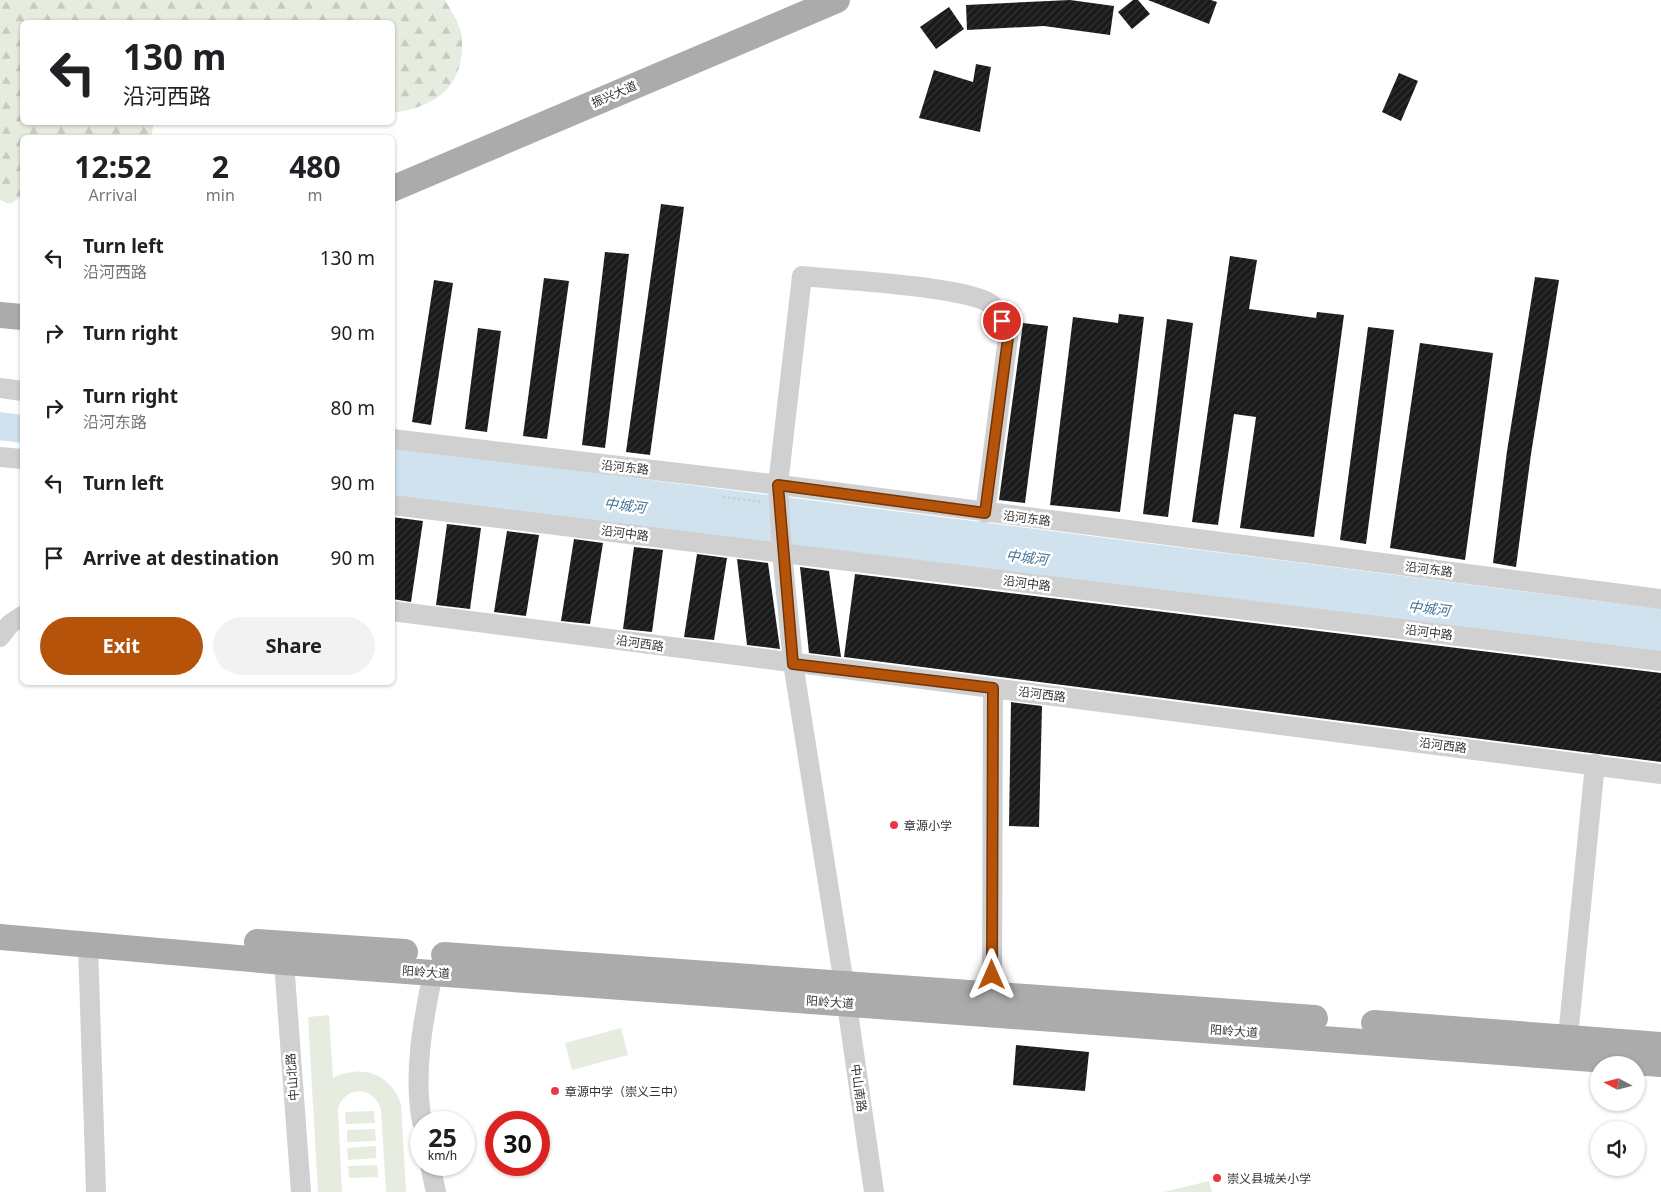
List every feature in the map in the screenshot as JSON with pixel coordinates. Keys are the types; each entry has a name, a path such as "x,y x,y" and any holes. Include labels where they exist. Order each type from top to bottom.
{"main road":[{"name":"振兴大道","path":"395,177 812,0"},
{"name":"振兴大道","path":"395,189 836,0"},
{"path":"0,303 20,305"},
{"path":"0,315 20,317"},
{"name":"阳岭大道","path":"0,919 1661,1064"},
{"name":"阳岭大道","path":"0,937 433,973 846,994 992,994 1661,1045"}],"street":[{"name":"中山南路","path":"874,1192 846,994 793,664 782,545 779,494 802,276 950,291 992,304 1002,321 1008,338 985,513"},
{"path":"0,388 20,391"},
{"name":"沿河东路","path":"395,439 779,494 985,513 1661,599"},
{"path":"0,456 20,459"},
{"name":"沿河中路","path":"395,505 782,545 1661,661"},
{"name":"沿河西路","path":"395,611 793,664 1595,764 1661,774"},
{"path":"0,637 10,624 20,617"},
{"path":"992,994 993,688"},
{"path":"1568,1037 1595,764"},
{"path":"88,945 96,1192"},
{"name":"中山北路","path":"284,962 302,1192"},
{"path":"420,1111 419,1066 424,1022 433,973"},
{"path":"432,1176 436,1192"}],"green space":[{"path":"0,0 445,0 460,28 462,38 461,55 453,82 445,92 435,99 409,110 395,113 395,20 20,20 20,125 154,125 151,135 20,135 20,197 10,204 0,200"},
{"path":"329,1015 333,1078 354,1072 374,1074 390,1085 401,1104 406,1192 386,1192 381,1109 372,1096 360,1091 347,1095 338,1108 342,1192 318,1192 308,1017"},
{"path":"621,1028 628,1055 572,1070 565,1043"},
{"path":"374,1111 375,1123 346,1124 345,1112"},
{"path":"375,1129 376,1141 347,1142 347,1130"},
{"path":"376,1146 376,1158 348,1160 347,1148"},
{"path":"377,1165 378,1177 349,1178 348,1166"},
{"path":"1209,1181 1212,1192 1164,1192"}],"building":[{"path":"1070,0 1114,6 1110,35 1044,26 967,30 966,5"},
{"path":"1133,0 1138,0 1150,14 1132,29 1118,12"},
{"path":"1148,0 1211,0 1217,2 1209,24"},
{"path":"949,7 964,29 936,49 920,27"},
{"path":"976,64 991,67 980,132 919,118 934,70 973,82"},
{"path":"1399,73 1418,81 1401,121 1382,112"},
{"path":"661,204 684,207 650,455 626,452"},
{"path":"605,252 629,254 605,448 582,445"},
{"path":"1230,256 1257,260 1249,309 1316,318 1317,312 1344,315 1314,537 1240,528 1256,417 1234,414 1218,525 1192,522"},
{"path":"1535,277 1559,280 1531,454 1516,567 1493,563 1507,451"},
{"path":"544,278 569,281 547,439 523,436"},
{"path":"434,280 453,283 431,425 412,422"},
{"path":"1119,314 1144,317 1120,512 1050,505 1073,317 1118,323"},
{"path":"1167,319 1193,323 1168,517 1143,514"},
{"path":"1023,323 1048,326 1025,503 999,500"},
{"path":"1368,327 1394,330 1366,544 1340,540"},
{"path":"478,328 501,331 487,432 465,429"},
{"path":"1420,343 1493,353 1465,560 1390,548"},
{"path":"395,517 423,521 411,602 395,599"},
{"path":"447,524 481,528 470,609 436,605"},
{"path":"507,531 539,535 526,616 494,612"},
{"path":"574,539 603,543 590,624 561,621"},
{"path":"634,547 663,550 652,632 623,629"},
{"path":"697,554 727,558 714,640 684,637"},
{"path":"737,559 768,563 780,649 747,645"},
{"path":"800,567 829,571 841,657 809,653"},
{"path":"855,574 1661,673 1661,762 844,657"},
{"path":"1011,702 1042,706 1039,827 1009,826"},
{"path":"1016,1045 1089,1052 1085,1091 1013,1085"}],"waterway":[{"name":"中城河","path":"0,426 20,429"},
{"path":"395,461 1661,623"},
{"path":"395,483 1661,645"}],"place":[{"name":"章源小学","path":"894,825"},
{"name":"章源中学（崇义三中）","path":"555,1091"},
{"name":"崇义县城关小学","path":"1217,1178"}],"route":[{"path":"992,975 993,688 793,664 782,552 778,485 985,513 1008,338 1002,321"}]}
